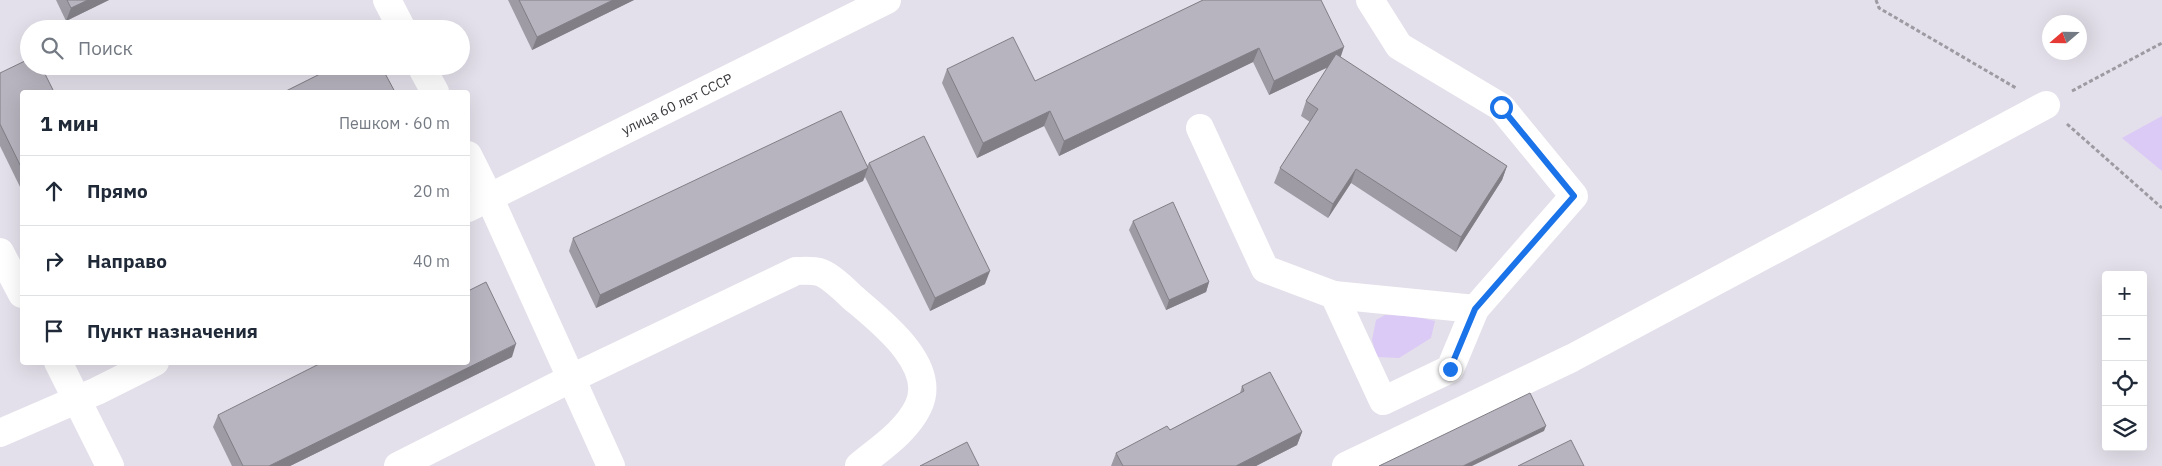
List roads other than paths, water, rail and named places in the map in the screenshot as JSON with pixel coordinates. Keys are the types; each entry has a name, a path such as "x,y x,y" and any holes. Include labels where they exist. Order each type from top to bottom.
{"street":[{"path":"387,0 397,20"},
{"name":"улица 60 лет СССР","path":"478,203 888,0"},
{"path":"1334,294 1383,401 1450,369 1475,309 1574,196 1501,107 1399,46 1370,0"},
{"path":"426,75 434,90"},
{"path":"1346,466 1572,358 2046,105"},
{"path":"1200,128 1265,269 1334,294 1475,309"},
{"path":"470,165 478,203 572,378 611,466"},
{"path":"0,252 20,290"},
{"path":"398,466 572,378 796,271 820,272 895,333 917,364 922,391 918,407 898,434 858,466"},
{"path":"60,365 110,466"},
{"path":"0,433 78,399 149,365"}]}
